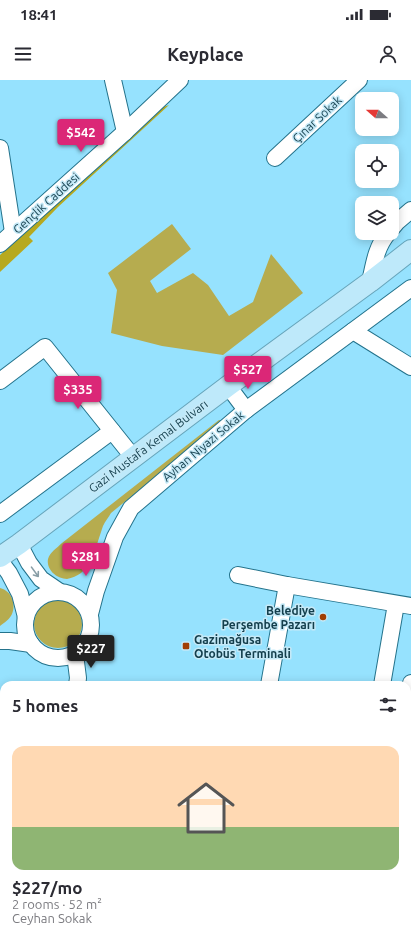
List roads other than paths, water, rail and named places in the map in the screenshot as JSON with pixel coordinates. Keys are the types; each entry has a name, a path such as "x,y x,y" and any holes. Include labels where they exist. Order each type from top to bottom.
{"main road":[{"name":"Gazi Mustafa Kemal Bulvarı","path":"0,557 411,250"}],"street":[{"path":"113,80 125,132"},
{"name":"Gençlik Caddesi","path":"0,244 125,132 180,80"},
{"name":"Çınar Sokak","path":"275,158 359,80"},
{"path":"0,148 13,232"},
{"path":"399,220 411,210"},
{"path":"370,282 376,255 383,240"},
{"name":"Ayhan Niyazi Sokak","path":"90,614 115,537 131,508 246,410 411,288"},
{"path":"353,331 411,367"},
{"path":"0,381 45,346 133,457"},
{"path":"228,386 246,410"},
{"path":"0,514 112,431"},
{"path":"19,544 29,563 41,579 60,592"},
{"path":"0,561 9,573 20,594 26,618"},
{"path":"238,575 404,605 383,681"},
{"path":"270,681 287,585"},
{"path":"51,592 60,592 70,594 78,598 85,605 90,614 92,623 88,641 82,648 67,658 59,659 50,658 39,653 30,644 26,636 25,627 29,609 35,601 51,592"},
{"path":"0,641 30,644"},
{"path":"75,654 78,681"}],"place":[{"name":"Belediye Perşembe Pazarı","path":"323,617"},
{"name":"Gazimağusa Otobüs Terminali","path":"186,646"}]}
